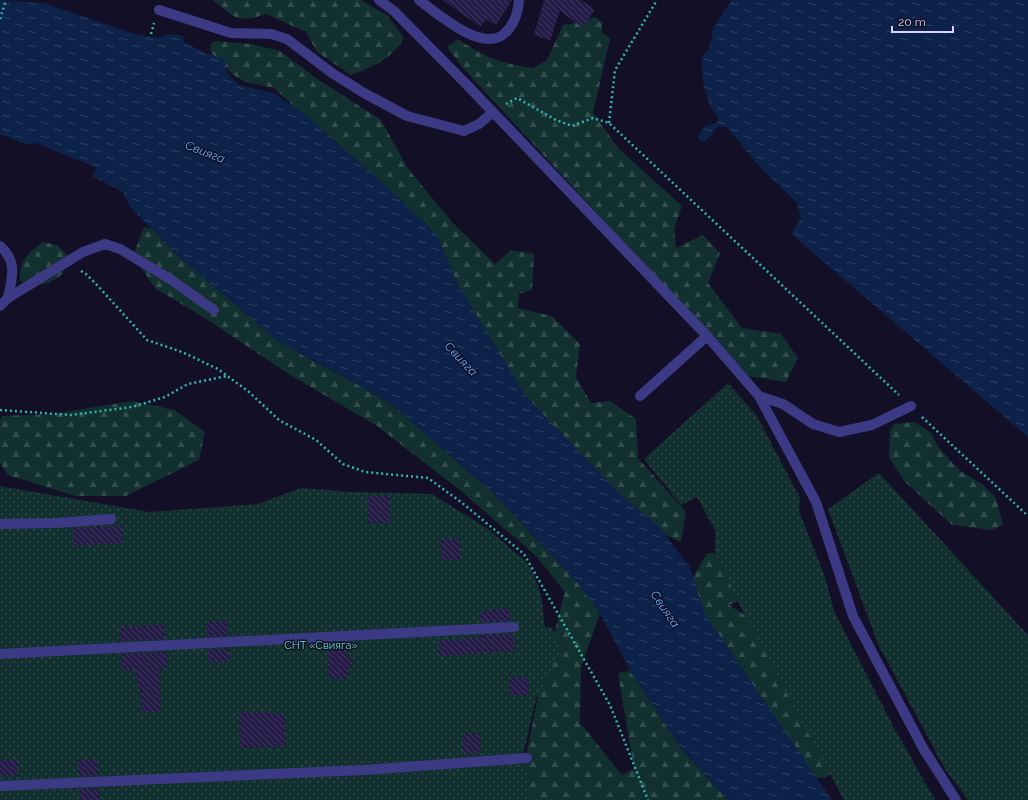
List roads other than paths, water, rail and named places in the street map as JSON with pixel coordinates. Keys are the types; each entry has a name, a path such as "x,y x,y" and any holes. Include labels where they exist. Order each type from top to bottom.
{"street":[{"path":"379,0 394,11 707,336 759,396 816,502 853,616 923,748 956,800"},
{"path":"419,0 456,27 470,35 489,40 501,37 512,26 518,9 519,0"},
{"path":"159,10 231,33 271,34 287,39 332,73 364,94 406,116 464,131 479,124 492,113"},
{"path":"0,306 8,298 83,252 105,244 120,249 170,279 214,310"},
{"path":"0,246 9,254 13,271 8,298"},
{"path":"640,396 707,336"},
{"path":"759,396 783,404 813,424 839,432 872,424 911,406"},
{"path":"0,524 57,523 111,519"},
{"path":"0,654 514,627"},
{"path":"0,786 364,770 527,758"}],"water":[{"name":"Свияга","path":"0,0 44,3 135,34 158,38 168,34 183,36 184,42 205,53 225,59 227,73 239,85 273,93 301,111 384,184 436,234 459,286 525,395 620,494 659,527 690,567 705,614 832,800 728,800 682,750 630,671 600,613 576,581 492,492 392,405 276,340 178,256 130,207 123,192 92,176 97,168 36,143 25,144 0,134"},
{"path":"732,0 1028,0 1028,437 791,234 801,218 797,203 758,165 727,127 719,126 706,141 702,142 698,138 703,127 716,123 719,118 710,105 704,89 702,56 709,49 714,26"}],"park label":[{"name":"СНТ «Свияга»","path":"321,645"}]}
